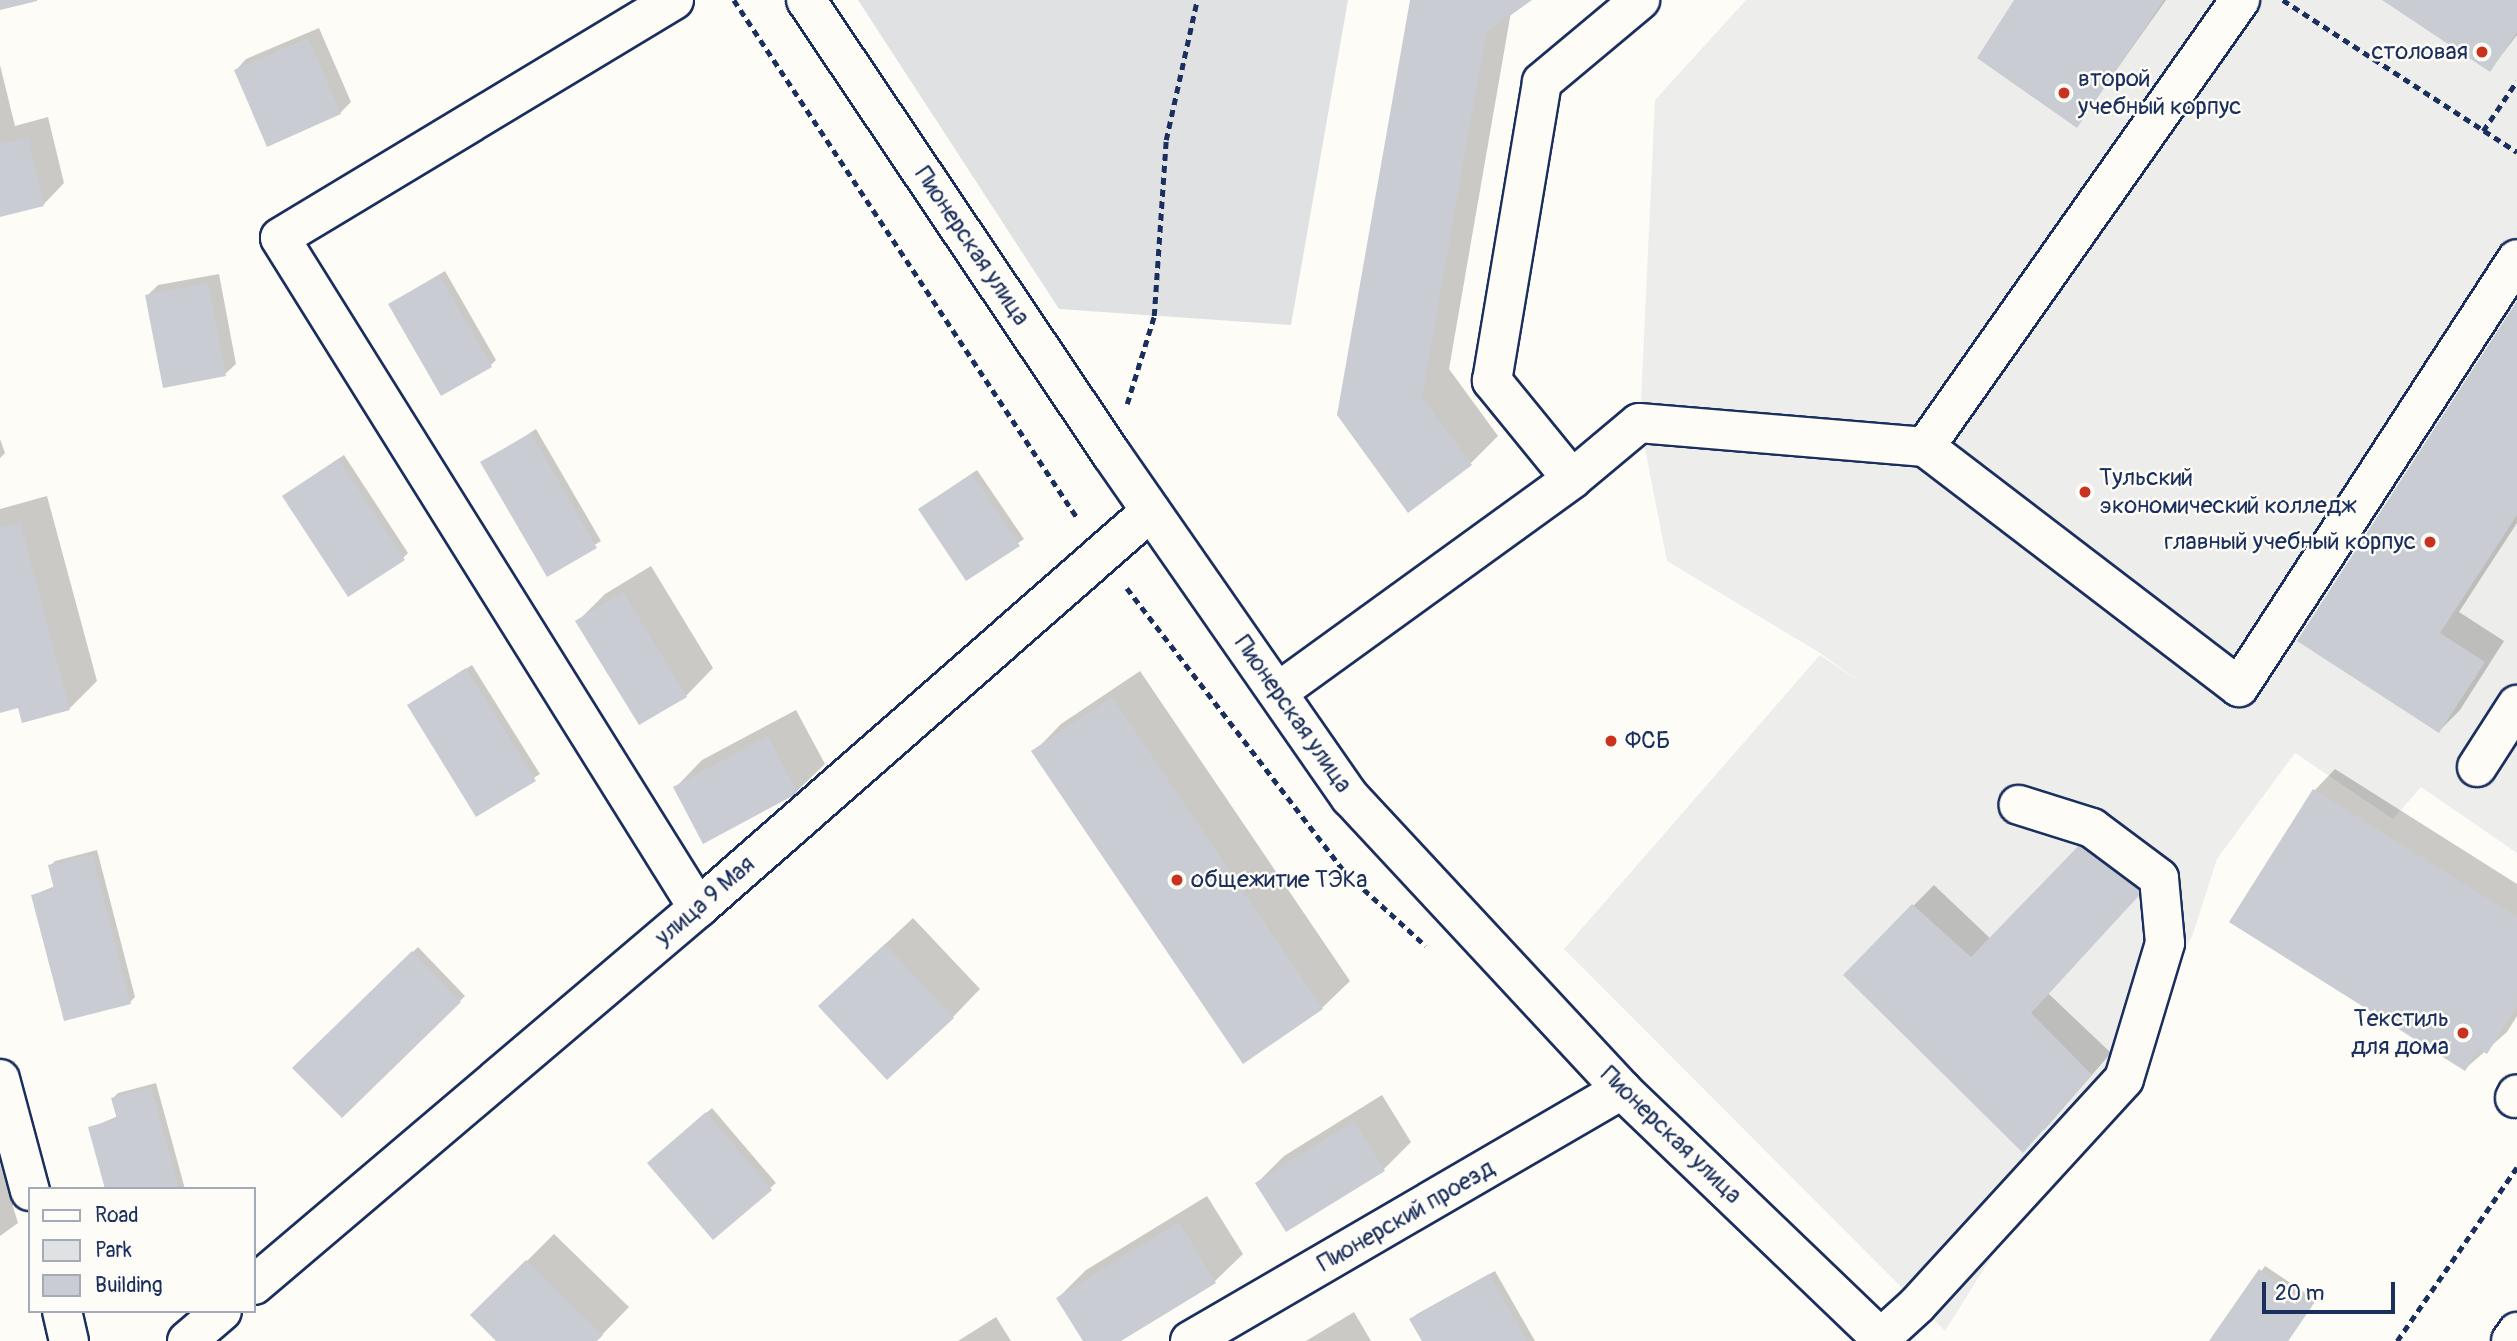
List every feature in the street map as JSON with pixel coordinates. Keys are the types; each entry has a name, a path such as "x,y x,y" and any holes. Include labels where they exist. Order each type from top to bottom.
{"street":[{"path":"674,0 281,238 698,908"},
{"name":"Пионерская улица","path":"806,0 1112,455 1350,797 1622,1090 1883,1340"},
{"path":"1572,479 1492,381 1542,82 1640,0"},
{"path":"1925,447 2240,0"},
{"path":"1278,692 1572,479 1640,423 1925,447 2239,687 2517,259"},
{"name":"улица 9 Мая","path":"256,1282 698,908 1151,511"},
{"path":"2477,767 2517,705"},
{"path":"1883,1340 2124,1079 2165,943 2159,878 2092,828 2019,805"},
{"path":"0,1079 29,1187"},
{"name":"Пионерский проезд","path":"1190,1341 1622,1090"},
{"path":"62,1313 69,1341"},
{"path":"187,1341 220,1313"},
{"path":"2511,1341 2517,1332"}],"path":[{"path":"1112,455 1154,316 1166,140 1198,0"},
{"path":"2283,0 2517,152"},
{"path":"2483,131 2517,81"},
{"path":"2397,1341 2517,1167"}],"shaded area":[{"name":"Тульский экономический колледж","path":"1746,0 2517,0 2517,853 2421,787 2393,819 2295,753 2217,859 2192,937 1945,1331 1564,949 1820,655 1860,682 1820,653 1667,561 1640,423 1655,100"}],"green space":[{"path":"858,0 1348,0 1291,325 1059,309"}],"building":[{"path":"0,0 37,0 37,1 0,10"},
{"path":"1410,0 1532,0 1486,33 1422,397 1472,465 1408,513 1337,415"},
{"name":"второй учебный корпус","path":"2014,0 2164,0 2077,128 1977,58"},
{"name":"столовая","path":"2382,0 2517,0 2517,32 2490,72"},
{"path":"308,38 341,114 267,147 234,70"},
{"path":"28,137 44,206 0,217 0,144"},
{"path":"439,275 492,367 441,396 388,304"},
{"path":"208,283 226,376 163,388 145,295"},
{"name":"главный учебный корпус","path":"2517,301 2517,515 2440,633 2485,662 2439,733 2297,641"},
{"path":"531,433 597,548 547,577 480,462"},
{"path":"338,459 405,560 348,597 282,496"},
{"path":"972,474 1020,546 966,581 918,509"},
{"path":"20,522 70,710 22,723 18,708 0,713 0,528"},
{"path":"623,592 687,697 639,725 575,621"},
{"path":"466,668 536,781 476,817 407,705"},
{"name":"общежитие ТЭКа","path":"1112,697 1323,1009 1243,1064 1031,751"},
{"path":"768,736 798,793 703,844 673,787"},
{"path":"2313,789 2517,917 2517,1006 2487,1054 2479,1049 2465,1071 2229,922"},
{"path":"2086,838 2145,889 2031,1013 2092,1075 2023,1153 1843,975 1912,904 1971,957"},
{"path":"92,854 131,1004 64,1021 31,895 54,889 48,865"},
{"path":"885,944 954,1018 887,1080 818,1006"},
{"path":"412,951 461,1002 342,1118 292,1068"},
{"path":"151,1087 178,1187 104,1187 88,1127 117,1119 111,1098"},
{"path":"706,1112 772,1190 713,1240 647,1163"},
{"path":"1354,1121 1385,1171 1286,1232 1255,1183"},
{"path":"1179,1222 1216,1283 1121,1341 1083,1341 1056,1298"},
{"path":"526,1260 603,1335 597,1341 496,1341 470,1315"},
{"path":"2259,1269 2312,1306 2288,1341 2209,1341"},
{"path":"1489,1274 1527,1341 1422,1341 1409,1319"}],"place":[{"name":"столовая","path":"2482,52"},
{"name":"второй учебный корпус","path":"2064,93"},
{"name":"Тульский экономический колледж","path":"2085,492"},
{"name":"главный учебный корпус","path":"2430,542"},
{"name":"ФСБ","path":"1611,741"},
{"name":"общежитие ТЭКа","path":"1177,880"},
{"name":"Текстиль для дома","path":"2463,1033"}]}
